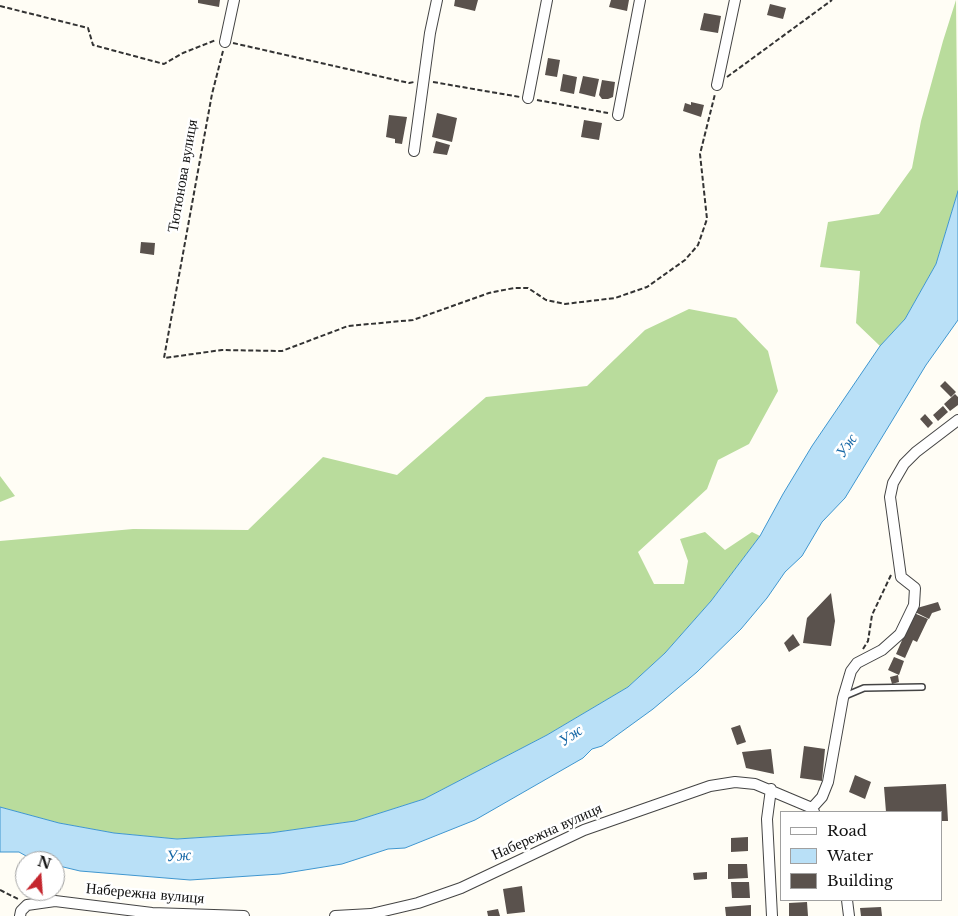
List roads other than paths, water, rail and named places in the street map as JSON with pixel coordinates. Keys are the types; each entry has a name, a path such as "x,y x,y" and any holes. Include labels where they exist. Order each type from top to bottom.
{"street":[{"path":"225,42 234,0"},
{"path":"414,152 430,33 437,0"},
{"path":"528,98 546,0"},
{"path":"618,115 640,0"},
{"path":"717,85 735,0"},
{"path":"813,810 822,797 828,782 843,698 851,670 857,663 882,650 900,634 914,605 915,588 901,576 890,497 892,484 904,464 916,452 958,420"},
{"name":"Набережна вулиця","path":"335,916 371,914 418,903 461,888 584,830 710,786 735,782 755,784 771,789 813,810"},
{"path":"771,789 767,819 772,916"},
{"name":"Набережна вулиця","path":"20,916 21,911 27,906 55,901 152,913 244,916"},
{"path":"847,901 849,916"}],"lane":[{"path":"843,698 864,688 922,687"}],"water":[{"name":"Уж","path":"958,191 958,320 926,365 845,498 822,522 802,556 785,572 767,598 741,629 697,672 653,709 602,746 592,749 583,758 475,820 405,848 388,849 342,864 280,874 190,880 80,871 65,867 65,851 0,852 0,807 59,823 114,833 177,839 270,833 355,821 424,799 547,735 628,687 665,653 711,601 760,536 812,446 880,346 905,319 936,264"}]}
